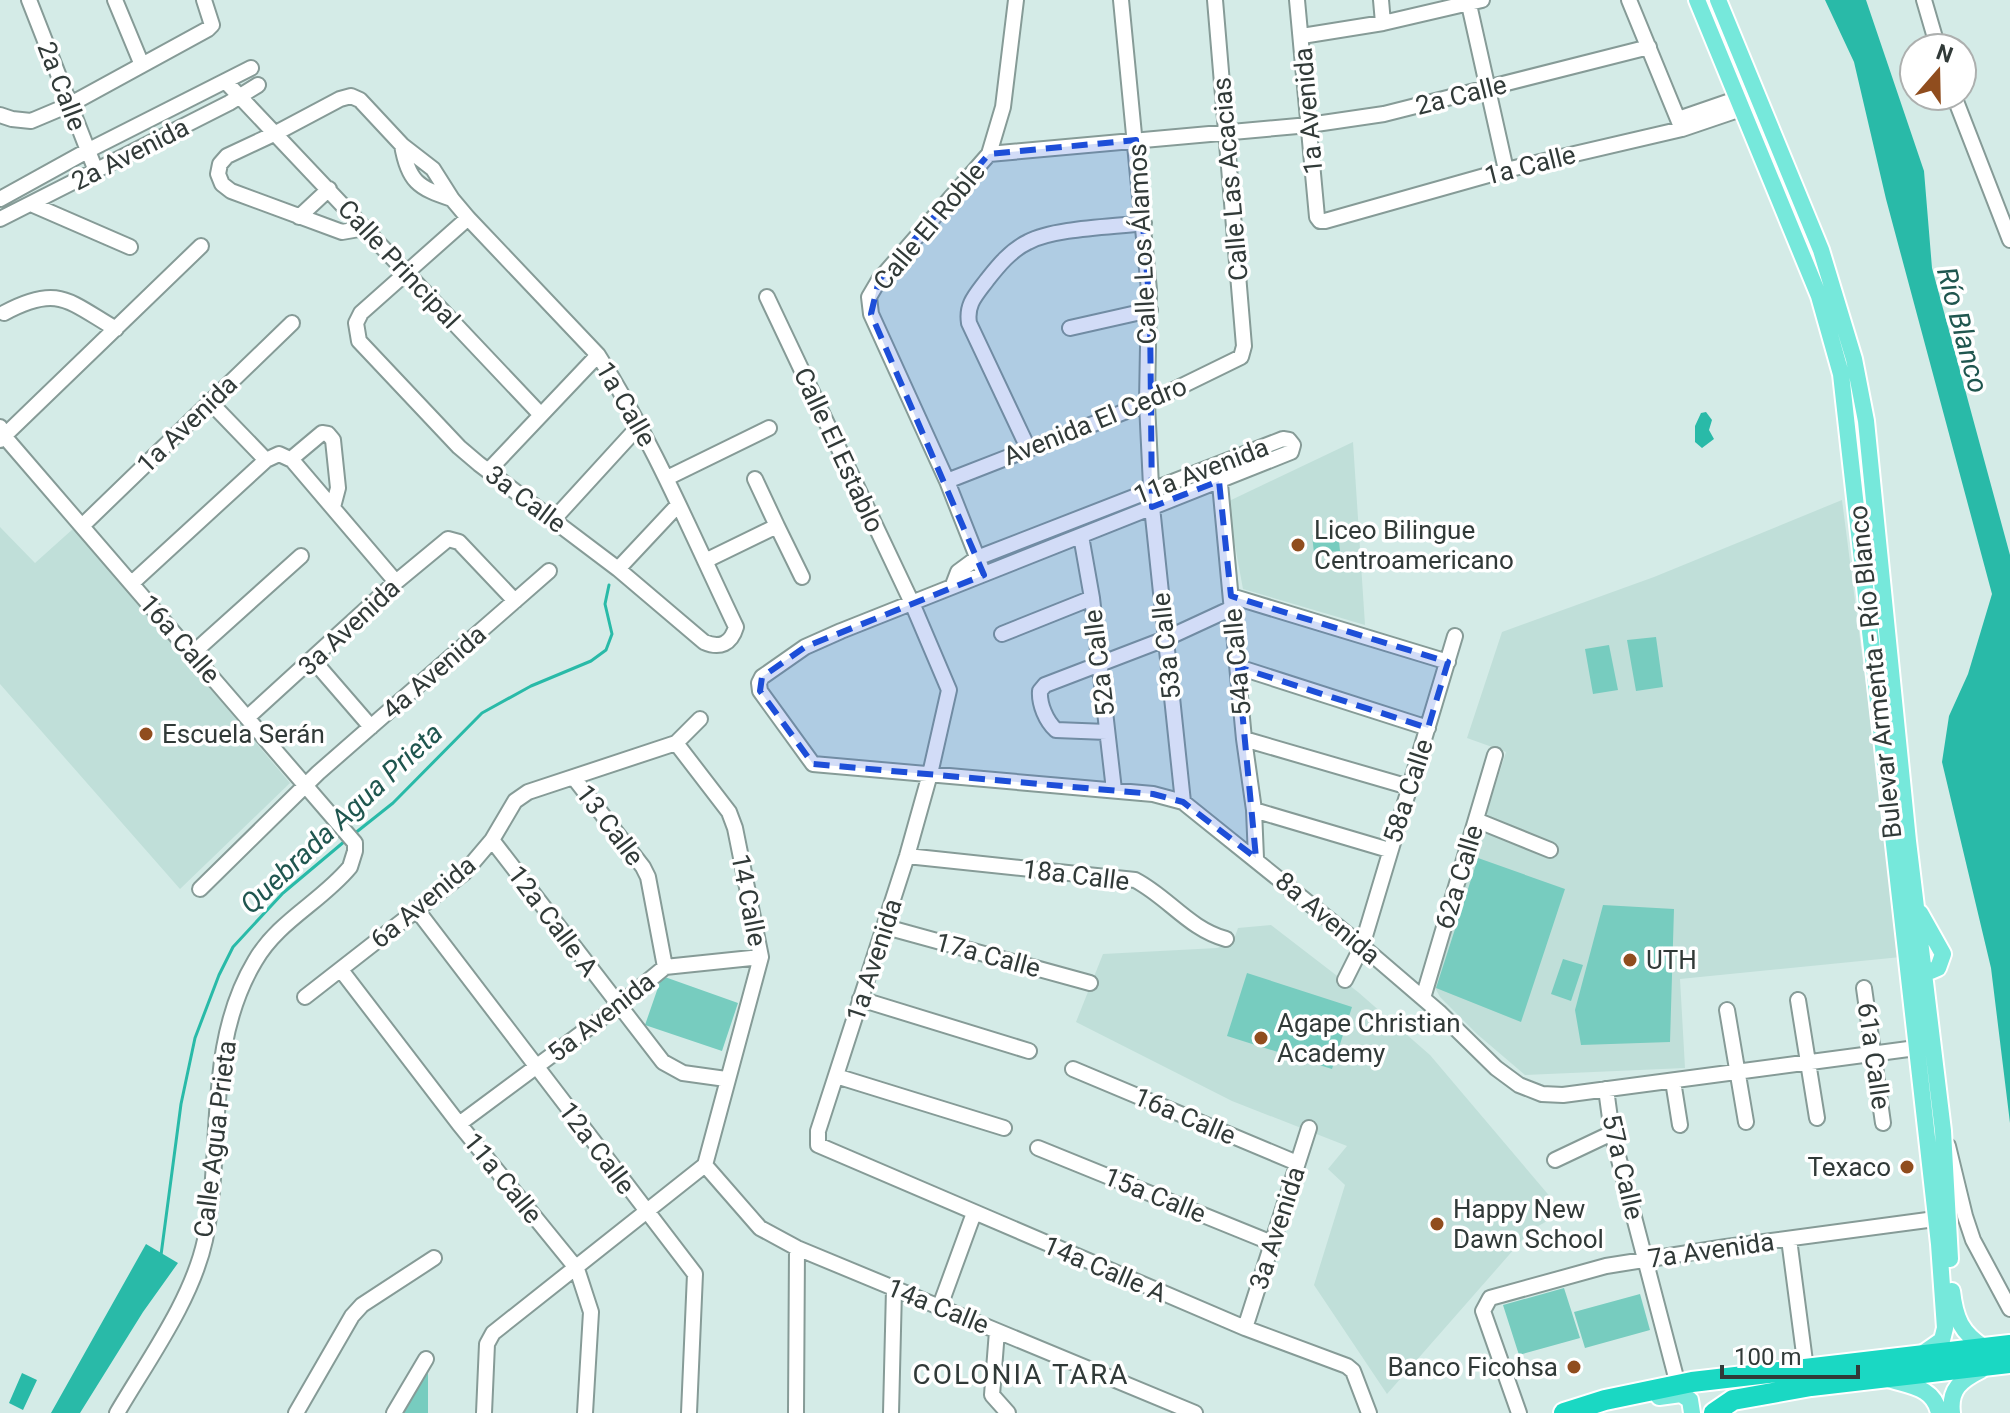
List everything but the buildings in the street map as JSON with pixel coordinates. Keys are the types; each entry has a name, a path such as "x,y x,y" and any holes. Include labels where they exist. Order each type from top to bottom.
{"highway":[{"path":"1714,1413 1811,1386 1887,1379 1996,1358 2010,1345"},
{"path":"1564,1413 1605,1400 1678,1385 1917,1356 1996,1358"}],"main road":[{"name":"Bulevar Armenta - Río Blanco","path":"1697,0 1819,296 1836,349 1857,511 1935,1219 1952,1327"},
{"name":"Bulevar Armenta - Río Blanco","path":"1718,0 1821,250 1845,325 1866,421 1908,841 1943,1131 1950,1212 1952,1327"},
{"path":"1729,29 1725,47 1746,99 1746,104 1739,104"},
{"path":"1857,511 1862,512 1867,524 1873,589 1886,618"},
{"path":"1895,852 1902,867 1911,958 1916,967 1925,970"},
{"path":"1928,1151 1938,1164 1946,1237 1949,1241"},
{"path":"1917,1356 1936,1346 1952,1327 1996,1358 1964,1378 1957,1386 1950,1401 1952,1413"},
{"path":"1887,1379 1924,1389 1933,1396 1939,1413"},
{"path":"1593,1413 1681,1394 1690,1400 1692,1413"}],"street":[{"name":"2a Calle","path":"29,0 96,171"},
{"path":"115,0 142,65"},
{"path":"0,115 31,121 69,105 208,29 212,25 204,0"},
{"name":"Calle El Roble","path":"984,575 947,481 871,314 869,297 879,280 989,154 1003,107 1016,0"},
{"name":"Calle Los Álamos","path":"1121,0 1150,310 1147,403 1151,489"},
{"name":"Calle Las Acacias","path":"1215,0 1244,346 1241,357"},
{"name":"1a Avenida","path":"1297,0 1317,217 1320,221"},
{"path":"1381,0 1383,23"},
{"path":"1629,0 1680,124"},
{"path":"1924,0 1933,32"},
{"path":"1302,36 1383,23 1473,1 1486,89 1506,170"},
{"name":"2a Calle","path":"989,154 1309,125 1384,114 1649,47"},
{"name":"2a Avenida","path":"0,199 251,68"},
{"name":"Calle Principal","path":"226,82 243,104 276,133 541,415"},
{"name":"2a Avenida","path":"0,219 243,104 258,85"},
{"name":"1a Calle","path":"276,133 340,99 351,96 360,100 402,145 433,169 468,218 598,355 667,478 736,627 725,644"},
{"name":"1a Calle","path":"1320,221 1680,124 1739,104"},
{"path":"1960,112 2010,240"},
{"path":"276,133 227,156 220,164 218,174 222,184 231,191 342,232 365,228"},
{"name":"1a Calle","path":"402,145 406,167 415,182 431,192 452,199"},
{"path":"299,217 329,189"},
{"path":"31,204 130,247"},
{"path":"407,273 468,218"},
{"path":"1028,448 969,323 969,303 1001,263 1025,242 1043,236 1144,223"},
{"path":"1,435 201,246"},
{"name":"3a Calle","path":"407,273 361,313 356,323 359,341 365,350 459,447 488,471 618,569 704,642 713,646 725,644"},
{"path":"4,313 30,299 57,297 116,329"},
{"name":"Calle El Establo","path":"767,297 912,603 949,690 930,774"},
{"path":"1070,328 1150,310"},
{"name":"1a Avenida","path":"82,526 292,323"},
{"path":"488,471 598,355"},
{"name":"Avenida El Cedro","path":"947,481 1147,403 1241,357"},
{"path":"210,402 266,460"},
{"path":"554,519 639,426"},
{"path":"667,478 769,428"},
{"path":"291,459 322,433 328,434 333,440 338,488 333,507"},
{"name":"16a Calle","path":"1,435 307,784 355,843"},
{"name":"11a Avenida","path":"759,683 762,677 805,647 953,585 1291,452 1293,445 1283,439 977,558 958,572 953,585"},
{"path":"132,583 266,460 279,454 291,459 396,582"},
{"name":"54a Calle","path":"1219,465 1244,739 1254,810 1256,858"},
{"path":"755,479 802,577"},
{"name":"53a Calle","path":"1151,489 1183,802"},
{"path":"618,569 678,505"},
{"path":"705,561 777,526"},
{"name":"52a Calle","path":"1081,536 1092,598 1114,790"},
{"name":"3a Avenida","path":"248,717 396,582 451,538 459,542 515,601"},
{"path":"193,653 301,556"},
{"name":"4a Avenida","path":"200,889 318,773 549,571"},
{"path":"1002,634 1092,598"},
{"path":"1107,732 1056,730 1050,725 1039,700 1040,691 1045,685 1165,639 1232,602 1448,662"},
{"name":"58a Calle","path":"1345,980 1362,946 1455,636"},
{"path":"313,660 371,727"},
{"path":"1238,667 1428,728"},
{"name":"8a Avenida","path":"759,683 760,691 813,764 1153,794 1183,802 1362,946 1423,998 1496,1068 1519,1085 1542,1094 1563,1095 1916,1048"},
{"name":"6a Avenida","path":"305,997 464,873 492,840 520,797 676,743 700,719"},
{"path":"1244,739 1409,787"},
{"name":"14 Calle","path":"676,743 729,812 735,828 761,957 705,1165"},
{"name":"62a Calle","path":"1423,998 1495,755"},
{"name":"1a Avenida","path":"818,1145 818,1131 886,927 930,774"},
{"name":"13 Calle","path":"574,778 648,877 665,967"},
{"path":"1254,810 1389,850"},
{"path":"1476,820 1550,850"},
{"name":"12a Calle A","path":"492,840 663,1062 683,1073 726,1079"},
{"name":"Calle Agua Prieta","path":"117,1413 182,1301 199,1260 210,1205 219,1080 233,1009 242,986 266,943 350,867 355,843"},
{"name":"18a Calle","path":"907,856 1135,880 1148,886 1190,923 1226,939"},
{"name":"12a Calle","path":"417,910 696,1278 689,1413"},
{"name":"17a Calle","path":"886,927 1090,983"},
{"name":"5a Avenida","path":"459,1124 618,1006 665,967 761,957"},
{"name":"11a Calle","path":"341,970 459,1124 577,1269 591,1312 585,1413"},
{"name":"61a Calle","path":"1864,988 1883,1123"},
{"path":"860,999 1029,1051"},
{"path":"1798,1000 1817,1118"},
{"path":"1727,1010 1746,1122"},
{"name":"16a Calle","path":"1073,1069 1297,1163"},
{"path":"836,1076 1004,1128"},
{"path":"1673,1081 1680,1125"},
{"name":"57a Calle","path":"1606,1089 1612,1133 1678,1385"},
{"name":"3a Avenida","path":"1245,1328 1309,1128"},
{"path":"1943,1131 1965,1216 1979,1251 2010,1309"},
{"path":"1555,1160 1612,1133"},
{"name":"14a Calle A","path":"818,1145 1245,1328 1347,1366 1353,1371 1369,1413"},
{"name":"15a Calle","path":"1038,1148 1272,1243"},
{"path":"484,1413 487,1344 493,1333 705,1165"},
{"name":"14a Calle","path":"705,1165 760,1228 797,1248 1195,1413"},
{"path":"940,1306 974,1213"},
{"name":"7a Avenida","path":"1519,1413 1483,1311 1490,1298 1606,1266 1935,1219"},
{"path":"1789,1239 1806,1369"},
{"path":"1949,1241 1979,1251"},
{"path":"796,1413 797,1248"},
{"path":"296,1413 352,1316 362,1305 434,1258"},
{"path":"891,1413 894,1289"},
{"path":"997,1331 992,1395 1008,1413"},
{"path":"394,1413 426,1359"}],"highlighted area":[{"path":"1136,140 1150,310 1152,507 1219,481 1231,596 1448,662 1428,728 1238,667 1256,858 1183,802 1153,794 813,764 760,691 762,677 805,647 984,575 871,314 879,280 989,154"}],"shaded area":[{"path":"1825,0 1866,0 1898,94 1898,112 1904,112 1924,171 1932,268 2010,555 2010,1123 1991,968 1942,762 1949,716 1968,674 1992,594 1886,199 1854,62"},
{"path":"1706,412 1712,420 1709,430 1714,439 1702,448 1695,442 1695,426 1701,413"},
{"name":"Liceo Bilingue Centroamericano","path":"1353,442 1365,625 1243,589 1227,502"},
{"path":"1842,500 1901,957 1680,979 1685,1068 1525,1075 1440,997 1432,982 1506,752 1467,738 1502,632 1654,577"},
{"name":"Escuela Serán","path":"0,527 35,563 74,528 290,783 180,889 0,684"},
{"path":"1338,532 1340,551 1314,553 1312,535"},
{"path":"1656,637 1663,687 1636,691 1627,640"},
{"path":"1609,645 1618,690 1593,694 1585,649"},
{"path":"1478,858 1565,889 1521,1022 1436,988"},
{"name":"UTH","path":"1603,905 1674,909 1670,1042 1581,1045 1575,1010"},
{"path":"1271,925 1358,992 1430,1055 1558,1206 1552,1218 1530,1231 1387,1394 1314,1285 1345,1185 1328,1169 1347,1146 1232,1101 1076,1022 1103,954 1217,948 1233,942 1238,928"},
{"path":"1563,959 1583,965 1571,1001 1551,994"},
{"path":"1247,973 1352,1007 1332,1069 1227,1036"},
{"path":"662,976 738,1003 722,1051 645,1025"},
{"path":"146,1244 178,1263 143,1312 80,1413 51,1413"},
{"path":"1564,1288 1580,1338 1519,1355 1503,1305"},
{"path":"1640,1294 1650,1330 1585,1348 1574,1312"},
{"path":"428,1369 428,1413 401,1413"},
{"path":"22,1373 37,1380 23,1410 9,1403"}],"waterway":[{"name":"Quebrada Agua Prieta","path":"354,834 393,803 482,713 531,686 591,661 606,650 612,634 605,604 609,585"},
{"name":"Quebrada Agua Prieta","path":"161,1255 181,1104 195,1038 219,975 233,947 283,893 345,841"}],"place":[{"name":"Liceo Bilingue Centroamericano","path":"1298,545"},
{"name":"Escuela Serán","path":"146,734"},
{"name":"UTH","path":"1630,960"},
{"name":"Agape Christian Academy","path":"1261,1038"},
{"name":"Texaco","path":"1907,1167"},
{"name":"Happy New Dawn School","path":"1437,1224"},
{"name":"Banco Ficohsa","path":"1574,1367"}],"district":[{"name":"COLONIA TARA","path":"1021,1374"}],"water label":[{"name":"Río Blanco","path":"1963,330"}]}
